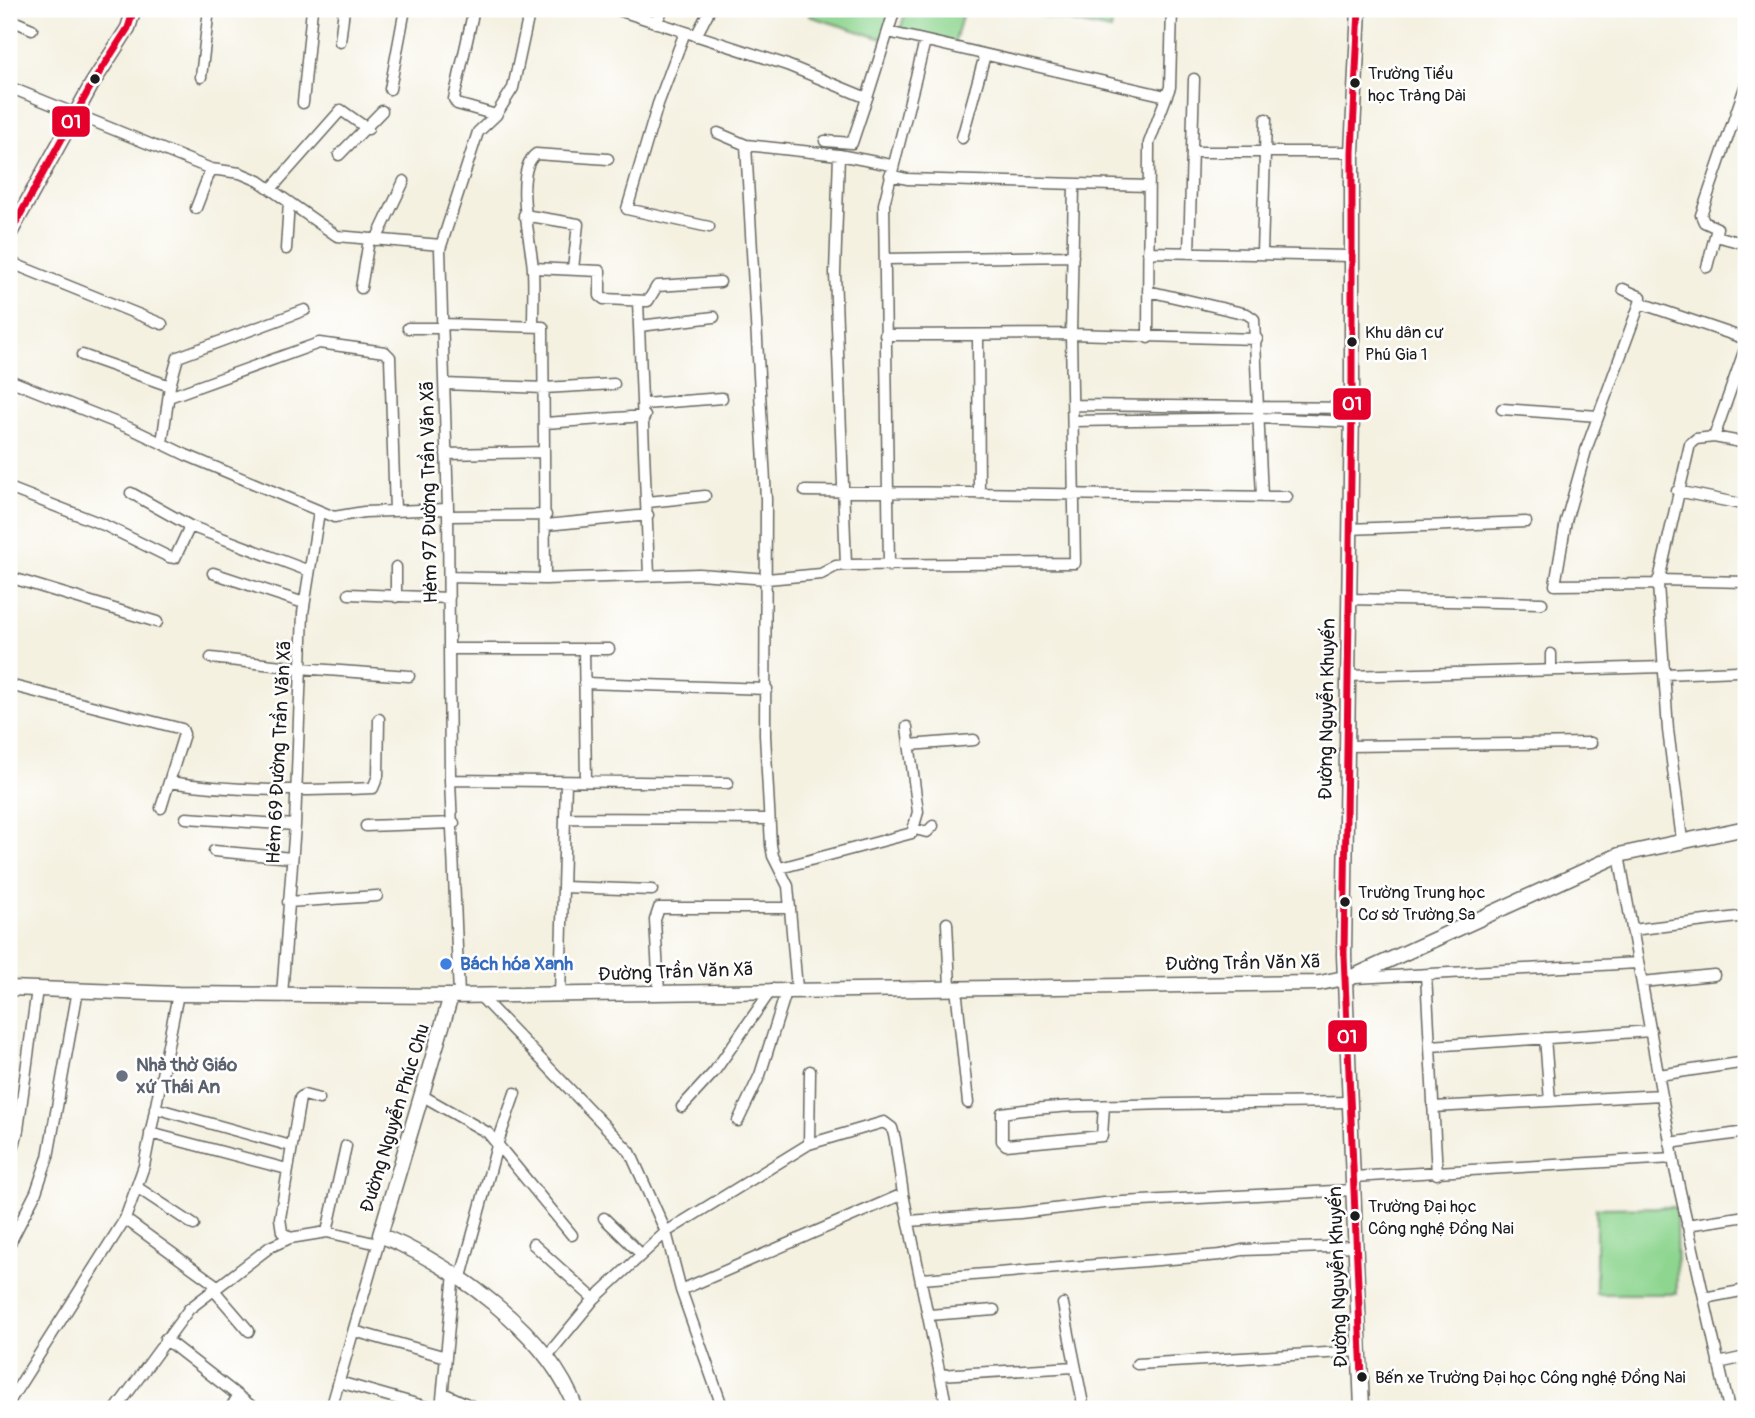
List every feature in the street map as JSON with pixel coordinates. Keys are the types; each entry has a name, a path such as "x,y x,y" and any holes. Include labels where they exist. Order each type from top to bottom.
{"street":[{"path":"201,77 209,9"},
{"path":"303,103 312,9"},
{"path":"340,42 344,9"},
{"path":"390,89 405,9"},
{"path":"474,9 454,93 457,104 496,115"},
{"name":"Hẻm 97 Đường Trần Văn Xã","path":"455,996 454,823 450,780 448,512 441,245 478,132 496,115 513,88 530,9"},
{"path":"615,9 787,65 867,97"},
{"path":"656,23 663,9"},
{"path":"709,227 628,209 658,104 690,34 710,9"},
{"path":"825,141 845,145 852,143 895,9"},
{"path":"1148,338 1149,143 1170,87 1172,9"},
{"name":"Đường Nguyễn Khuyến","path":"1359,9 1352,152 1352,415 1346,746 1347,978 1360,1351 1366,1409"},
{"path":"9,235 76,114 128,28 129,10"},
{"path":"9,19 32,29"},
{"path":"888,32 1166,96"},
{"path":"889,566 884,204 925,41"},
{"path":"962,138 985,54"},
{"path":"1189,253 1194,79"},
{"path":"1707,267 1717,227 1704,222 1701,215 1746,84"},
{"path":"9,87 211,169 240,173 271,189 337,236 441,245"},
{"path":"271,189 341,110 368,129"},
{"path":"340,155 368,129 382,111"},
{"path":"1262,253 1266,119"},
{"path":"718,133 746,145 839,155 891,170 907,179 1148,186"},
{"path":"738,1121 760,1075 792,989 788,886 773,856 769,819 765,735 767,579 764,435 746,145"},
{"path":"1193,152 1352,152"},
{"path":"533,325 533,268 524,215 528,163 532,156 541,154 608,159"},
{"path":"839,155 835,273 846,565"},
{"path":"196,208 211,169"},
{"path":"360,288 372,240 404,181"},
{"path":"449,577 545,579 699,573 767,579 821,574 836,566 846,565 1075,563 1071,334 1074,185"},
{"path":"286,248 289,202"},
{"path":"524,215 578,224 573,269"},
{"path":"1716,236 1746,244"},
{"path":"1148,252 1351,256"},
{"path":"886,260 1073,256"},
{"path":"9,262 162,324"},
{"path":"533,268 600,271 600,298 638,301 650,299 657,286 720,282"},
{"path":"1623,289 1641,297 1640,303 1598,416 1568,514 1555,585 1746,582"},
{"path":"1148,291 1247,314 1254,319 1262,496"},
{"path":"638,301 645,416 649,575"},
{"path":"1640,303 1746,339"},
{"path":"162,443 176,362 183,354 305,310"},
{"path":"640,326 714,317"},
{"path":"408,328 543,327 545,579"},
{"path":"885,335 1071,334 1257,339"},
{"path":"978,336 979,494"},
{"path":"82,355 170,391 319,343 385,352 390,357 395,511"},
{"path":"1714,437 1746,346"},
{"path":"9,380 319,512 341,517 357,512 395,511 448,512 546,520 648,515"},
{"path":"445,384 544,388 614,384"},
{"path":"644,404 722,398"},
{"path":"1073,405 1259,406 1352,415"},
{"path":"1502,408 1598,416"},
{"path":"1074,421 1352,415"},
{"path":"545,423 645,416"},
{"path":"1682,841 1664,670 1658,582 1690,444 1696,439 1714,437 1746,443"},
{"path":"446,454 544,452"},
{"path":"9,488 104,525 169,557 175,558 180,552 190,526"},
{"path":"805,491 1287,497"},
{"path":"1677,491 1746,505"},
{"path":"131,493 190,526 309,571"},
{"path":"648,502 705,496"},
{"name":"Hẻm 69 Đường Trần Văn Xã","path":"282,995 295,824 304,603 319,512"},
{"path":"1349,529 1526,522"},
{"path":"396,566 396,597"},
{"path":"214,573 304,603"},
{"path":"9,577 157,622"},
{"path":"349,594 449,598"},
{"path":"1348,599 1542,603"},
{"path":"450,649 609,649"},
{"path":"584,649 586,781"},
{"path":"1551,654 1551,670"},
{"path":"211,658 409,676"},
{"path":"1347,676 1551,670 1738,671"},
{"path":"584,683 767,689"},
{"path":"9,685 182,729 184,734 161,808"},
{"path":"169,782 296,792 376,786 379,719"},
{"path":"780,868 891,841 908,835 915,829 918,812 906,727"},
{"path":"909,744 974,740"},
{"path":"1346,746 1591,743"},
{"path":"450,780 728,783"},
{"path":"559,995 566,782"},
{"path":"186,818 295,824"},
{"path":"565,818 769,819"},
{"path":"366,826 454,823"},
{"name":"Đường Trần Văn Xã","path":"9,988 178,994 480,996 953,986 1316,983 1347,978 1619,855 1746,828"},
{"path":"915,829 930,833"},
{"path":"214,851 292,858"},
{"path":"1619,855 1670,1143 1729,1409"},
{"path":"563,887 652,890"},
{"path":"288,902 377,896"},
{"path":"659,992 655,920 659,908 790,908"},
{"path":"1632,930 1746,916"},
{"path":"947,923 968,1103"},
{"path":"1347,978 1638,963"},
{"path":"1426,975 1437,1174"},
{"path":"1642,982 1714,975"},
{"path":"9,1166 18,1130 37,989"},
{"path":"682,1107 714,1072 772,989"},
{"path":"9,1245 36,1192 48,1157 78,990"},
{"path":"20,1409 9,1402 125,1219 138,1188 178,994"},
{"name":"Đường Nguyễn Phúc Chu","path":"455,996 379,1239 457,1275 547,1356 561,1373 576,1409"},
{"path":"480,996 519,1040 619,1137 630,1152 666,1232 681,1290 723,1409"},
{"path":"1430,1046 1651,1031"},
{"path":"1545,1038 1550,1101"},
{"path":"1659,1075 1746,1062"},
{"path":"809,1144 810,1071"},
{"path":"441,1409 457,1275 516,1093"},
{"path":"290,1238 279,1227 300,1098 304,1095 319,1099"},
{"path":"423,1096 477,1125 498,1142 572,1235"},
{"path":"1433,1107 1662,1096"},
{"path":"1104,1106 1102,1136 1006,1144 1002,1141 1002,1113 1035,1108 1104,1106 1350,1102"},
{"path":"155,1108 291,1146"},
{"path":"547,1356 594,1299 666,1232 809,1144 884,1122 892,1128 895,1139 903,1194 947,1409"},
{"path":"1670,1143 1746,1132"},
{"path":"150,1133 287,1170"},
{"path":"327,1232 346,1146"},
{"path":"909,1221 1437,1174 1673,1158"},
{"path":"138,1188 194,1225"},
{"path":"681,1290 903,1194"},
{"path":"1687,1225 1746,1216"},
{"path":"604,1218 641,1254"},
{"path":"125,1219 214,1287 248,1331"},
{"path":"116,1409 189,1309 214,1287 270,1247 290,1238 327,1232 379,1239 331,1409"},
{"path":"533,1244 594,1299"},
{"path":"922,1279 1228,1255 1242,1250 1356,1246"},
{"path":"1704,1298 1746,1290"},
{"path":"1063,1304 1084,1409"},
{"path":"929,1315 994,1310"},
{"path":"354,1331 446,1357"},
{"path":"165,1339 255,1409"},
{"path":"1137,1364 1360,1351"},
{"path":"1718,1363 1746,1357"},
{"path":"940,1375 1074,1367"},
{"path":"339,1382 433,1409"},
{"path":"443,1393 478,1409"},
{"path":"230,1409 238,1396"}],"green space":[{"path":"811,9 892,9 883,39 809,16"},
{"path":"906,9 964,9 954,45 900,31"},
{"path":"1010,9 1114,9 1111,30"},
{"path":"1676,1207 1677,1294 1596,1294 1596,1208"}],"transit line":[{"name":"01","path":"9,235 92,84 128,28 134,9"},
{"name":"01","path":"1359,9 1352,152 1352,408 1344,955 1362,1378"}],"place":[{"name":"Trường Tiểu học Trảng Dài","path":"1355,83"},
{"name":"Khu dân cư Phú Gia 1","path":"1352,342"},
{"name":"Trường Trung học Cơ sở Trường Sa","path":"1345,902"},
{"name":"Bách hóa Xanh","path":"446,964"},
{"name":"Nhà thờ Giáo xứ Thái An","path":"122,1076"},
{"name":"Trường Đại học Công nghệ Đồng Nai","path":"1355,1216"},
{"name":"Bến xe Trường Đại học Công nghệ Đồng Nai","path":"1362,1377"}]}
